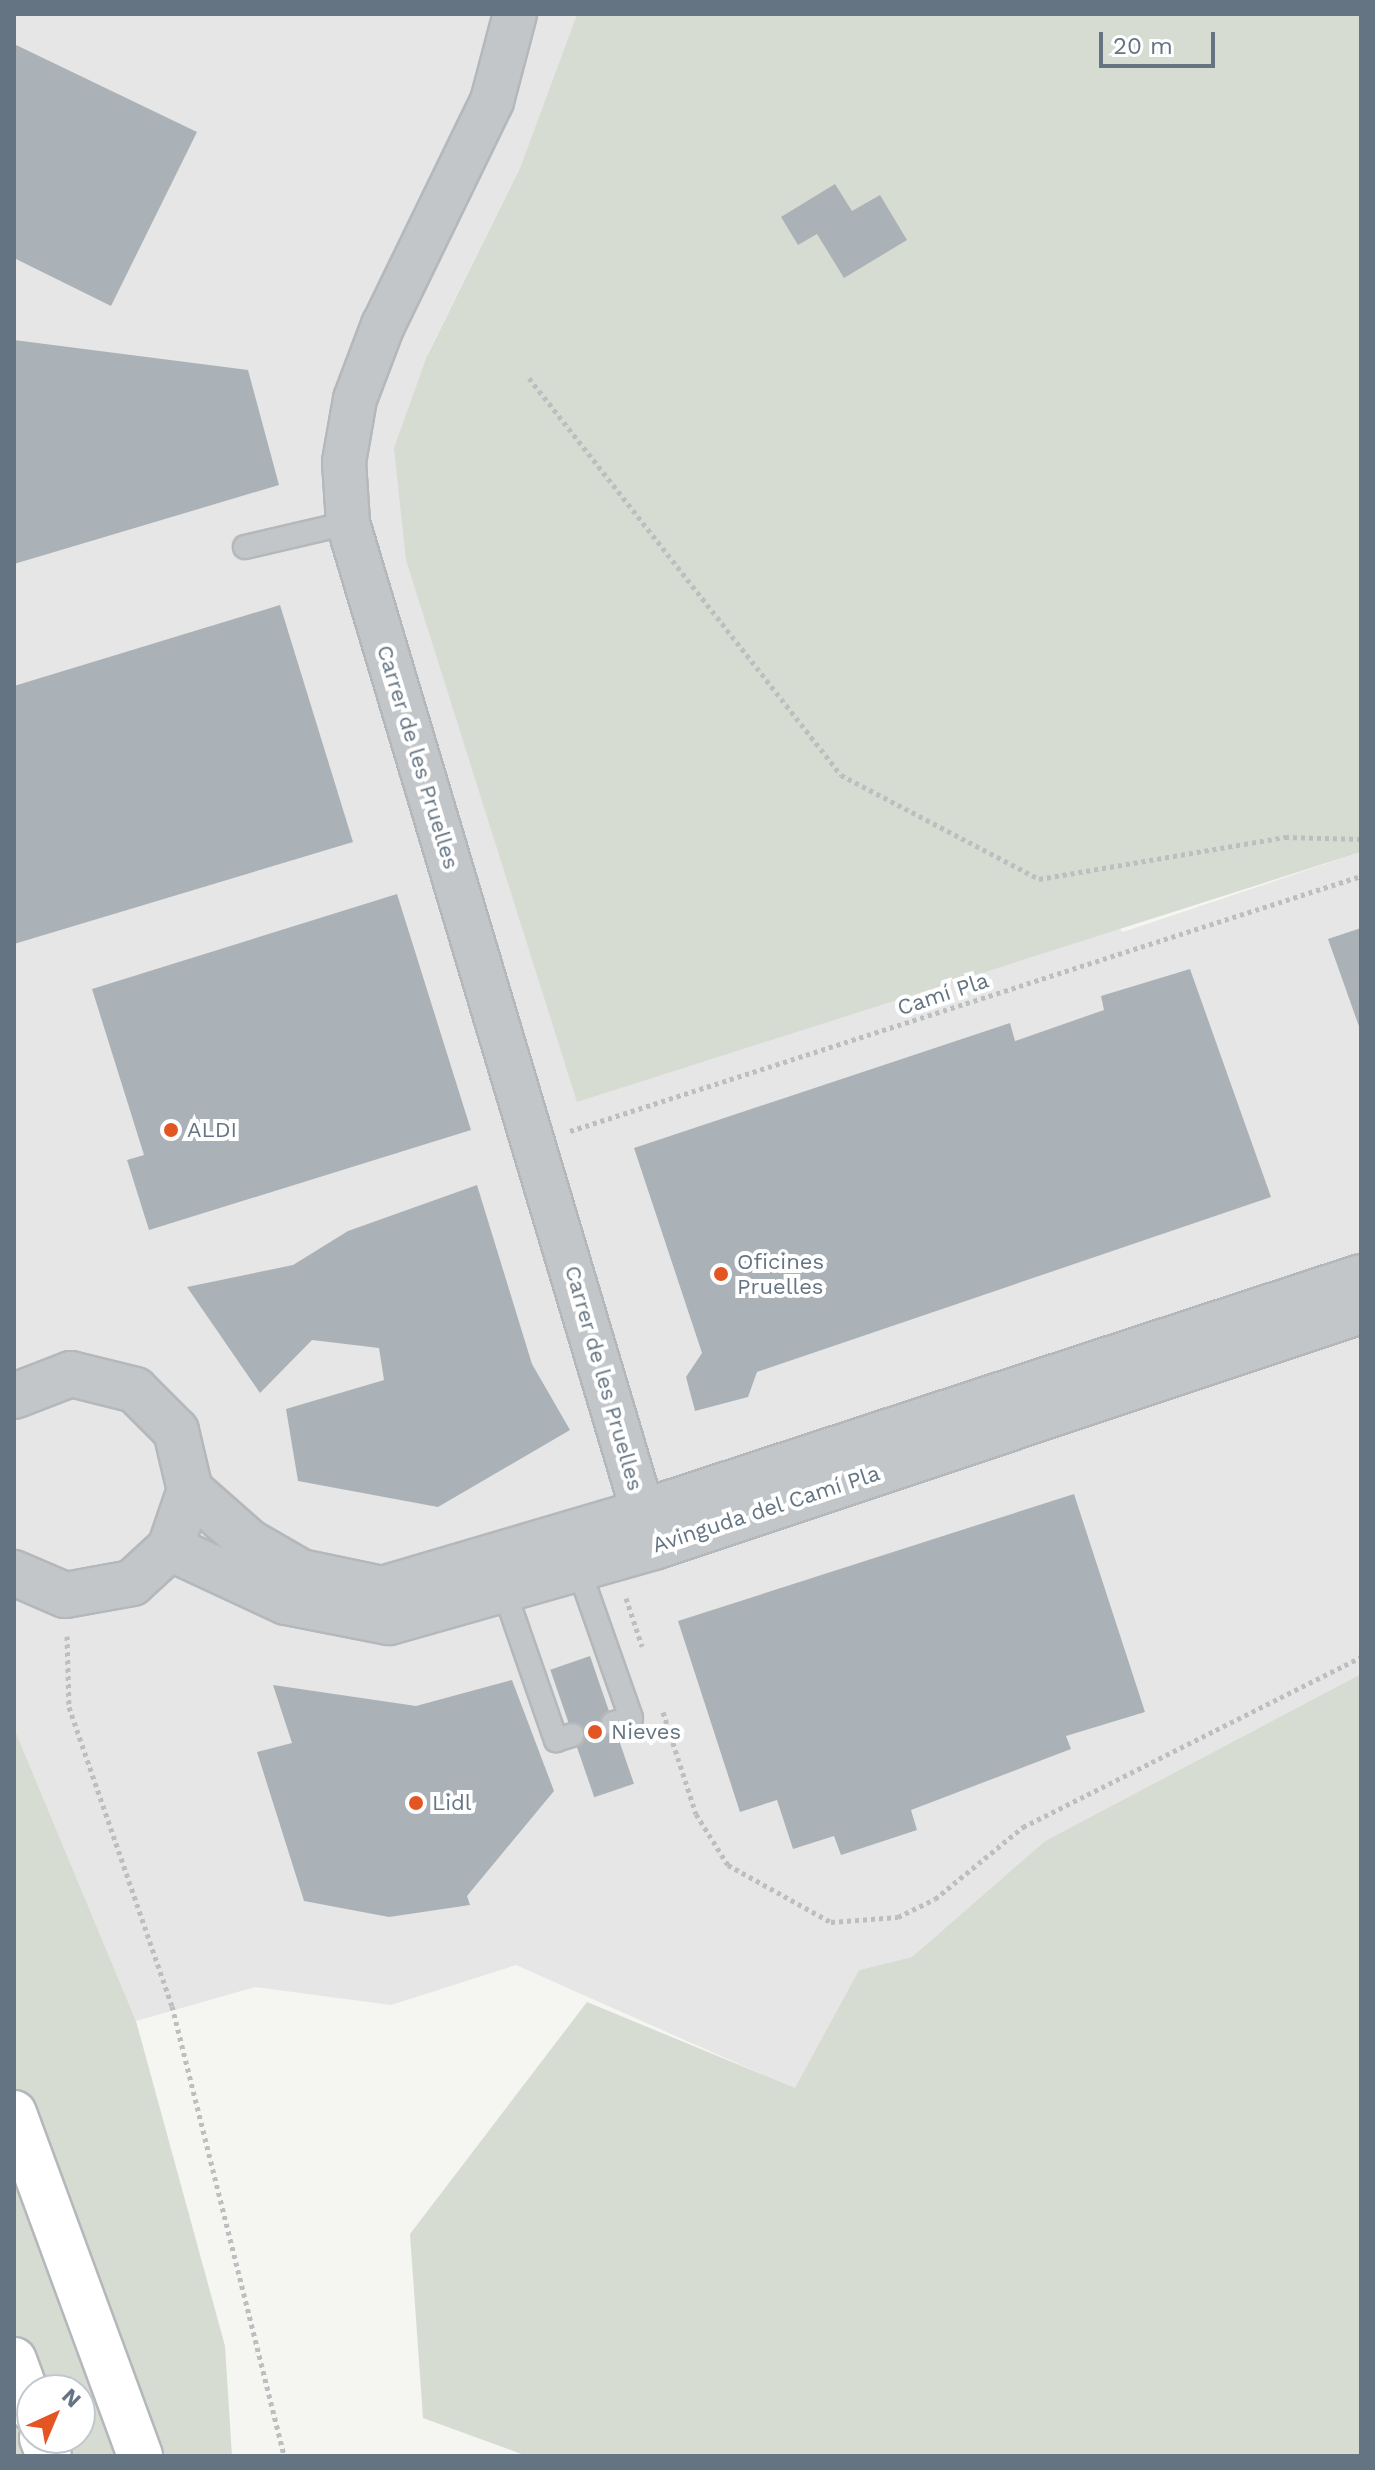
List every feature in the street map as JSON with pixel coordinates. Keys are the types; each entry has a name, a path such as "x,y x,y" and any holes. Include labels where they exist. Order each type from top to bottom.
{"highway":[{"path":"14,2113 140,2456"}],"street":[{"name":"Carrer de les Pruelles","path":"515,14 492,101 383,325 355,399 344,462 348,523 643,1512"},
{"name":"Avinguda del Camí Pla","path":"190,1490 249,1542 301,1572 382,1589 643,1512 1361,1277"},
{"name":"Avinguda del Camí Pla","path":"170,1548 286,1602 389,1622 505,1593 596,1564 1361,1311"},
{"path":"14,1573 65,1595 132,1583 170,1548 190,1490 176,1431 135,1390 71,1374 18,1387"}],"lane":[{"path":"245,547 348,523"},
{"path":"596,1564 631,1718 613,1723"},
{"path":"505,1593 556,1740 572,1735"}],"path":[{"path":"529,378 841,775 1039,879 1285,837 1361,839"},
{"name":"Camí Pla","path":"535,1142 1361,876"},
{"path":"596,1564 643,1650"},
{"path":"65,1595 69,1707 172,2006 284,2456"},
{"path":"658,1695 696,1814 728,1865 831,1922 898,1917 935,1899 1023,1827 1361,1657"}],"shaded area":[{"path":"14,14 577,14 520,168 427,355 1123,932 1361,852 1361,1674 1045,1841 912,1957 859,1970 795,2089 516,1965 391,2005 255,1987 136,2021 14,1728"},
{"path":"577,14 1361,14 1361,852 577,1102 406,560 394,448 427,356 520,168"},
{"path":"1361,1674 1361,2456 527,2456 423,2418 410,2234 587,2002 795,2088 859,1970 912,1957 1045,1841"},
{"path":"14,1728 136,2021 225,2346 232,2456 14,2456"}],"building":[{"path":"14,44 197,132 111,306 14,258"},
{"path":"835,184 852,211 880,195 907,240 844,278 817,234 798,245 781,217"},
{"path":"14,340 248,370 279,485 14,564"},
{"path":"280,605 353,842 14,944 14,686"},
{"path":"397,894 471,1130 149,1230 127,1160 144,1155 92,989"},
{"path":"1361,928 1361,1032 1328,939"},
{"path":"1190,969 1271,1197 757,1372 748,1397 695,1411 686,1377 702,1353 634,1148 1010,1023 1015,1041 1104,1010 1101,996"},
{"path":"477,1185 532,1364 570,1430 438,1507 298,1481 286,1409 384,1380 379,1348 312,1340 260,1393 187,1287 293,1265 348,1231"},
{"path":"1074,1494 1145,1712 1066,1736 1071,1749 911,1810 917,1830 841,1855 834,1836 793,1849 777,1800 740,1812 678,1621"},
{"path":"590,1656 634,1784 594,1797 550,1670"},
{"path":"512,1680 554,1791 467,1896 470,1905 389,1917 304,1901 257,1752 292,1743 273,1685 416,1706"}],"place":[{"name":"ALDI","path":"171,1130"},
{"name":"Oficines Pruelles","path":"721,1274"},
{"name":"Nieves","path":"595,1732"},
{"name":"Lidl","path":"416,1803"}]}
